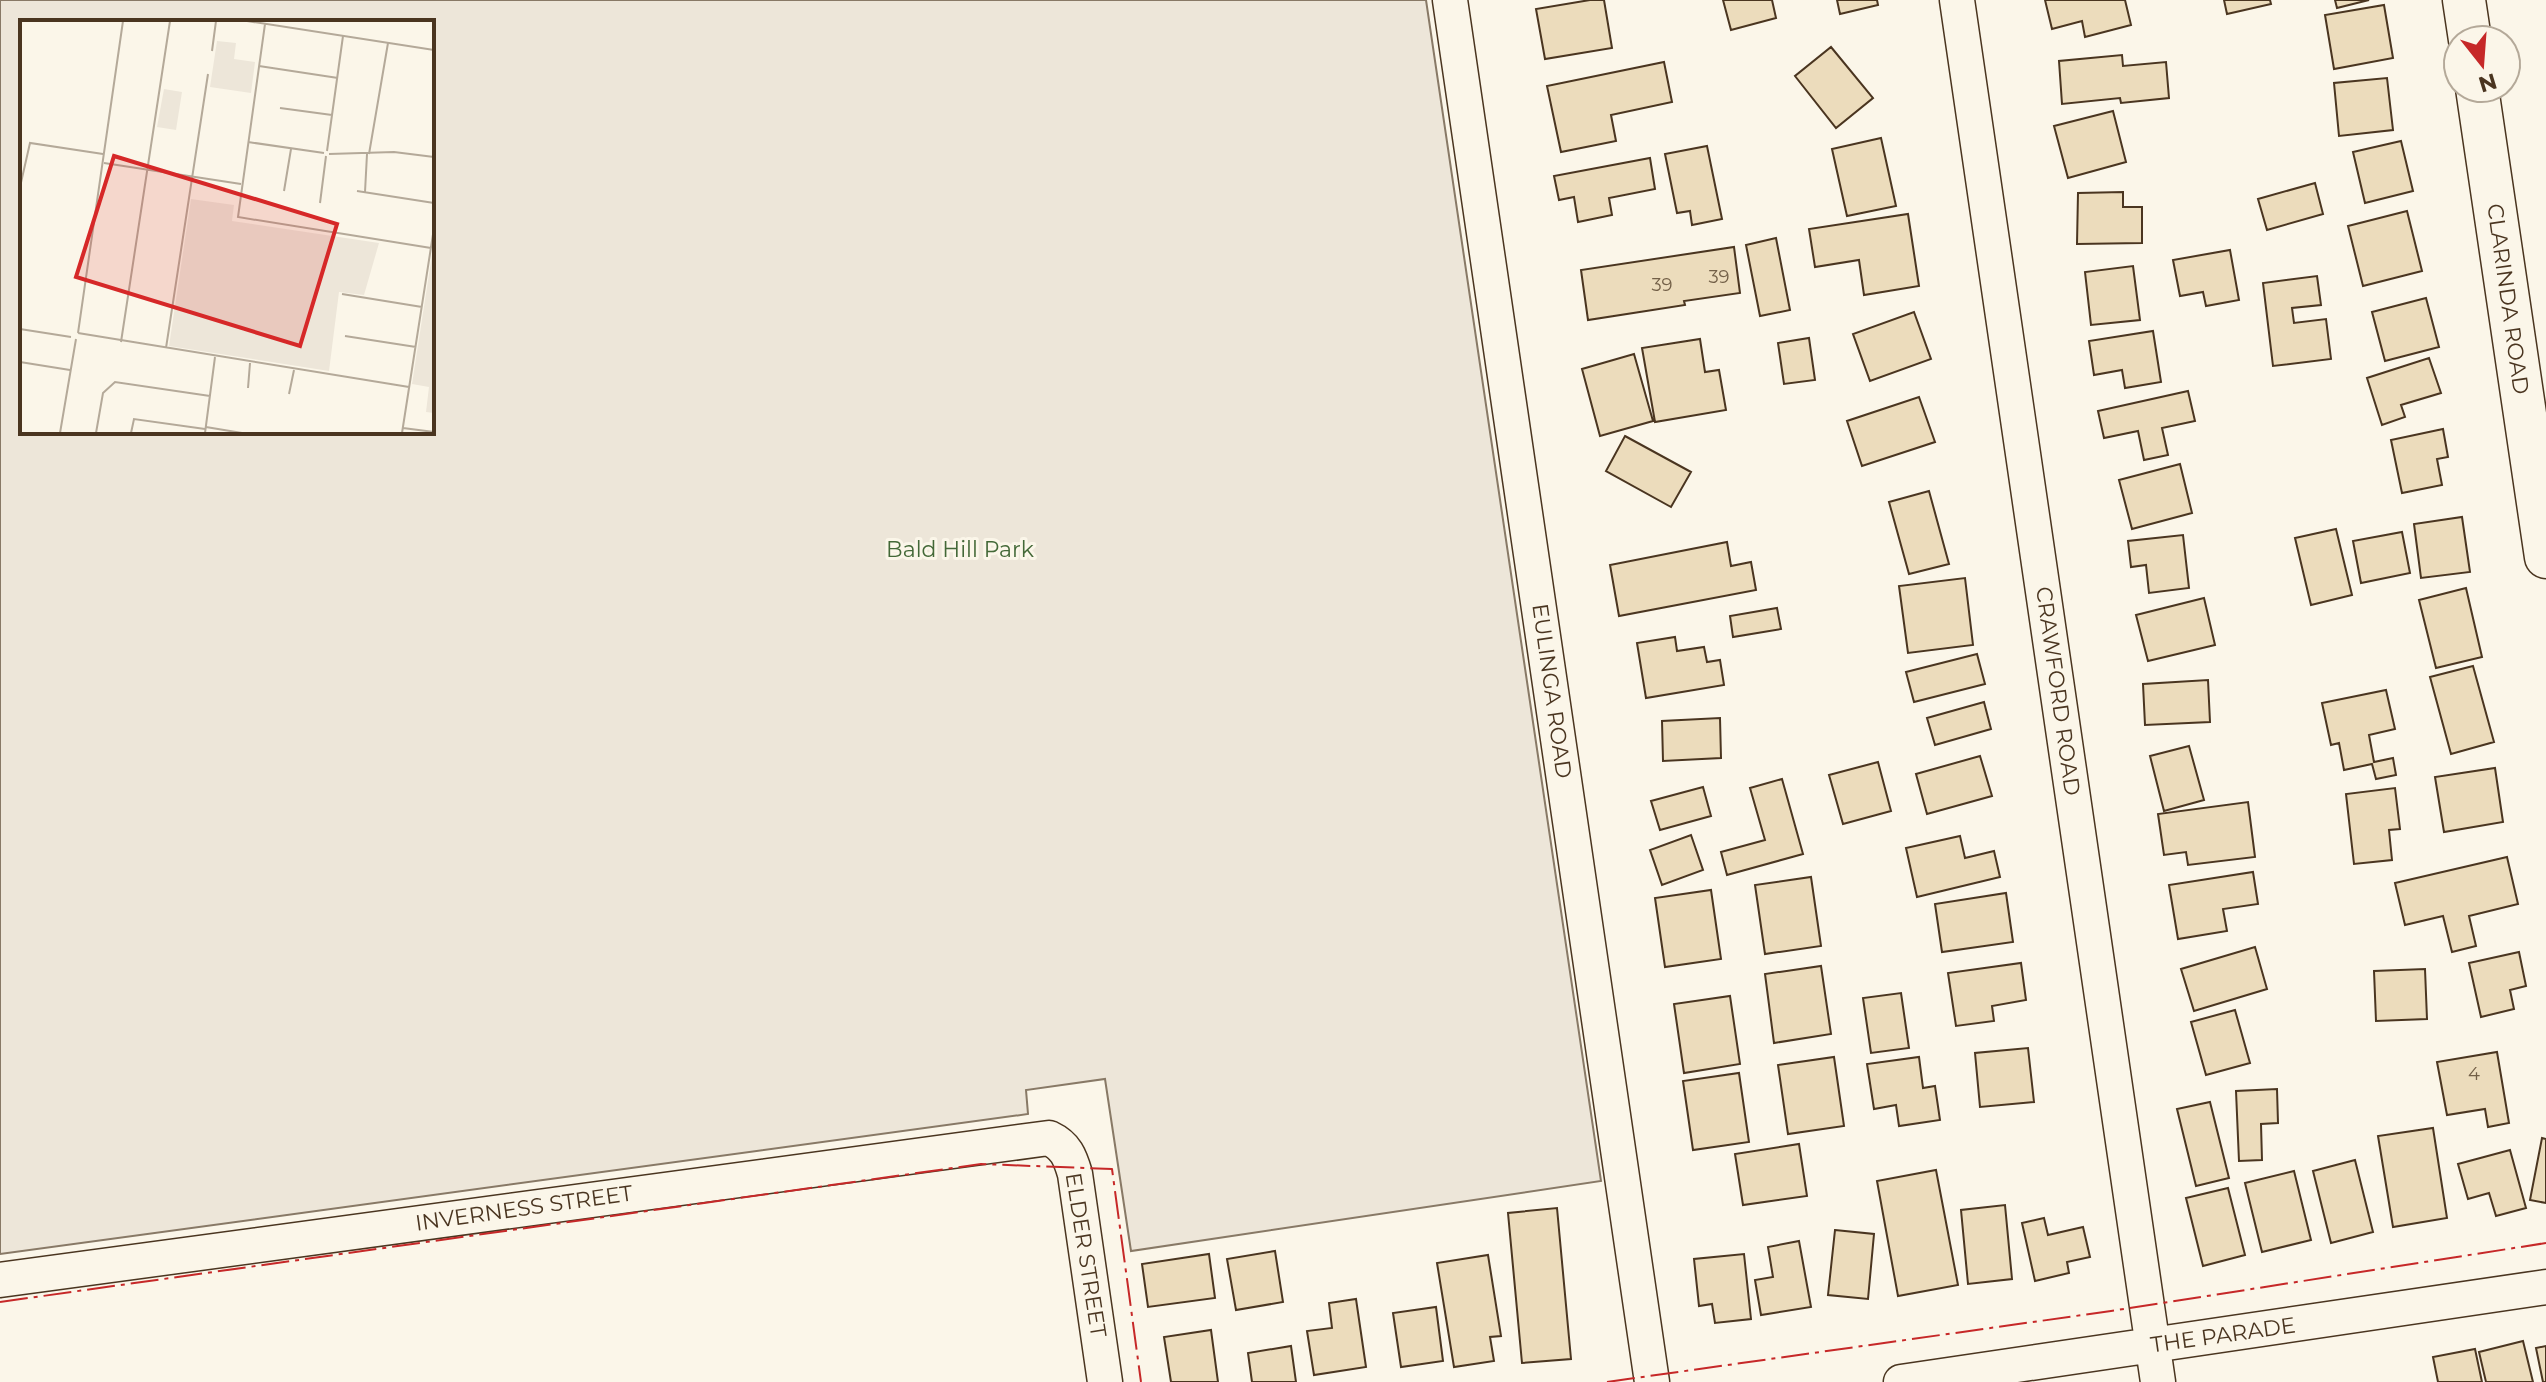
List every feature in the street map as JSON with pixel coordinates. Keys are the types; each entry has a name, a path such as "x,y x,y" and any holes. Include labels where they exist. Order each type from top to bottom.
{"main road":[{"path":"2464,0 2468,24"},
{"name":"CLARINDA ROAD","path":"2479,104 2546,557"}],"street":[{"name":"EULINGA ROAD","path":"1450,0 1652,1382"},
{"name":"CRAWFORD ROAD","path":"1957,0 2158,1382"},
{"name":"INVERNESS STREET","path":"0,1280 1049,1138"},
{"name":"ELDER STREET","path":"1049,1138 1067,1150 1075,1174 1105,1382"},
{"name":"THE PARADE","path":"1901,1382 2546,1287"}],"green space":[{"name":"Bald Hill Park","path":"0,0 1426,0 1601,1181 1131,1251 1105,1079 1026,1090 1028,1114 0,1254"}],"building":[{"path":"1604,0 1612,48 1545,59 1536,9"},
{"path":"1723,0 1772,0 1776,18 1731,30"},
{"path":"1837,0 1877,0 1878,5 1840,14"},
{"path":"2045,0 2125,0 2131,25 2085,37 2082,21 2052,29"},
{"path":"2224,0 2270,0 2271,4 2227,14"},
{"path":"2335,0 2369,0 2337,8"},
{"path":"2384,5 2393,58 2334,69 2325,15"},
{"path":"1831,47 1873,98 1836,128 1795,76"},
{"path":"2122,55 2123,66 2166,62 2169,98 2121,103 2120,98 2062,104 2059,61"},
{"path":"1664,62 1672,102 1611,115 1616,141 1561,152 1547,86"},
{"path":"2387,78 2393,130 2339,136 2334,83"},
{"path":"2113,111 2126,162 2068,178 2054,126"},
{"path":"1881,138 1896,206 1847,216 1832,149"},
{"path":"2401,141 2413,191 2365,203 2353,152"},
{"path":"1707,146 1722,219 1692,225 1690,211 1677,213 1665,154"},
{"path":"1650,158 1655,189 1609,198 1612,215 1578,222 1574,197 1559,200 1554,176"},
{"path":"2315,183 2323,214 2267,230 2258,199"},
{"path":"2123,192 2123,207 2142,207 2142,243 2077,244 2078,193"},
{"path":"2407,211 2422,271 2363,286 2348,226"},
{"path":"1908,214 1919,286 1864,295 1859,260 1815,267 1809,229"},
{"path":"1776,238 1790,310 1760,316 1746,245"},
{"path":"1734,247 1740,293 1588,320 1581,270"},
{"path":"2230,250 2239,300 2206,306 2203,292 2180,296 2173,260"},
{"path":"2133,266 2140,320 2091,325 2085,272"},
{"path":"2317,276 2321,305 2292,308 2294,323 2326,319 2331,359 2273,366 2263,283"},
{"path":"2426,298 2439,347 2385,361 2372,312"},
{"path":"1914,312 1931,359 1870,381 1853,334"},
{"path":"2153,331 2161,382 2125,388 2122,370 2094,375 2089,341"},
{"path":"1809,338 1815,380 1784,384 1778,343"},
{"path":"1700,339 1705,372 1719,370 1726,410 1655,422 1642,348"},
{"path":"1634,354 1653,421 1600,436 1582,369"},
{"path":"2429,358 2441,393 2401,405 2405,417 2382,425 2367,378"},
{"path":"2188,391 2195,421 2162,428 2168,455 2144,460 2138,431 2104,438 2098,411"},
{"path":"1919,397 1935,442 1862,466 1847,421"},
{"path":"2443,429 2448,457 2437,459 2442,485 2402,493 2391,440"},
{"path":"1625,436 1691,472 1671,507 1606,471"},
{"path":"2180,464 2192,513 2132,529 2119,480"},
{"path":"1929,491 1949,564 1909,574 1889,502"},
{"path":"2462,517 2470,572 2421,578 2414,524"},
{"path":"2336,529 2352,595 2311,605 2295,538"},
{"path":"2402,532 2410,573 2361,583 2353,541"},
{"path":"2183,535 2189,588 2149,593 2146,565 2131,567 2128,541"},
{"path":"1727,542 1731,566 1751,562 1756,590 1619,616 1610,565"},
{"path":"1965,578 1973,645 1908,653 1899,586"},
{"path":"2466,588 2482,657 2436,668 2419,600"},
{"path":"2204,598 2215,645 2148,661 2136,615"},
{"path":"1777,608 1781,629 1733,637 1730,616"},
{"path":"1675,637 1677,651 1704,647 1707,662 1720,660 1724,685 1646,698 1637,643"},
{"path":"1977,654 1985,684 1914,702 1906,672"},
{"path":"2473,666 2494,742 2451,754 2430,677"},
{"path":"2208,680 2210,722 2145,725 2143,684"},
{"path":"2386,690 2395,729 2369,735 2374,762 2393,758 2396,775 2376,779 2372,764 2344,770 2339,743 2331,745 2322,703"},
{"path":"1984,702 1991,729 1935,745 1927,718"},
{"path":"1720,718 1721,758 1663,761 1662,721"},
{"path":"2189,746 2204,800 2164,811 2150,756"},
{"path":"1980,756 1992,796 1927,814 1916,774"},
{"path":"1878,762 1891,811 1843,824 1829,775"},
{"path":"2495,768 2503,822 2444,832 2435,777"},
{"path":"1782,779 1803,854 1727,875 1721,852 1765,840 1750,788"},
{"path":"1703,787 1711,816 1660,830 1651,801"},
{"path":"2395,788 2400,829 2389,830 2392,860 2354,864 2346,794"},
{"path":"2248,802 2255,857 2188,865 2186,852 2164,855 2158,814"},
{"path":"1691,835 1703,870 1662,885 1650,850"},
{"path":"1960,836 1965,858 1994,851 2000,877 1917,897 1906,848"},
{"path":"2507,857 2518,904 2469,916 2476,946 2452,952 2443,916 2405,925 2395,883"},
{"path":"2253,872 2258,904 2223,909 2227,931 2178,939 2169,885"},
{"path":"1811,877 1821,946 1765,954 1755,885"},
{"path":"1711,890 1721,959 1665,967 1655,898"},
{"path":"2006,893 2013,942 1942,952 1935,904"},
{"path":"2255,947 2267,989 2194,1011 2181,969"},
{"path":"2519,952 2526,986 2510,990 2514,1009 2481,1017 2469,963"},
{"path":"2021,963 2026,1000 1992,1006 1994,1021 1956,1026 1948,973"},
{"path":"1821,966 1831,1034 1774,1043 1765,974"},
{"path":"2425,969 2427,1019 2376,1021 2374,971"},
{"path":"1901,993 1909,1048 1871,1053 1863,998"},
{"path":"1730,996 1740,1064 1684,1073 1674,1004"},
{"path":"2235,1010 2250,1063 2206,1075 2191,1022"},
{"path":"2028,1048 2034,1102 1980,1107 1975,1053"},
{"path":"2497,1052 2509,1123 2488,1127 2485,1109 2447,1115 2437,1062"},
{"path":"1834,1057 1844,1126 1788,1134 1778,1065"},
{"path":"1919,1057 1923,1088 1935,1086 1940,1120 1899,1126 1896,1105 1874,1109 1867,1064"},
{"path":"1739,1073 1749,1142 1693,1150 1683,1081"},
{"path":"2277,1089 2278,1123 2261,1124 2262,1160 2239,1161 2236,1091"},
{"path":"2210,1102 2229,1178 2196,1186 2177,1109"},
{"path":"2433,1128 2447,1218 2393,1227 2378,1136"},
{"path":"2542,1138 2546,1139 2546,1203 2530,1200"},
{"path":"1799,1144 1807,1196 1743,1205 1735,1154"},
{"path":"2510,1150 2526,1208 2496,1216 2489,1193 2468,1199 2458,1164"},
{"path":"2355,1160 2373,1232 2331,1243 2313,1171"},
{"path":"1936,1170 1958,1285 1898,1296 1877,1181"},
{"path":"2294,1171 2311,1240 2262,1252 2245,1183"},
{"path":"2228,1188 2245,1255 2203,1266 2186,1198"},
{"path":"2005,1205 2012,1279 1968,1284 1961,1210"},
{"path":"1557,1208 1571,1359 1522,1363 1508,1213"},
{"path":"2044,1218 2048,1235 2083,1227 2090,1257 2067,1262 2069,1273 2035,1281 2022,1223"},
{"path":"1835,1230 1874,1234 1868,1299 1828,1295"},
{"path":"1799,1241 1811,1307 1761,1315 1755,1280 1773,1277 1768,1247"},
{"path":"1275,1251 1283,1302 1236,1310 1227,1259"},
{"path":"1209,1254 1215,1298 1148,1307 1142,1264"},
{"path":"1744,1254 1751,1319 1715,1323 1712,1304 1699,1306 1694,1259"},
{"path":"1488,1255 1501,1336 1490,1337 1494,1361 1454,1367 1437,1263"},
{"path":"1356,1299 1366,1367 1314,1375 1307,1331 1332,1328 1329,1303"},
{"path":"1436,1307 1443,1361 1401,1367 1393,1313"},
{"path":"1211,1330 1218,1382 1171,1382 1164,1337"},
{"path":"2523,1341 2533,1382 2486,1382 2479,1352"},
{"path":"1291,1346 1296,1382 1252,1382 1248,1353"},
{"path":"2546,1346 2546,1382 2543,1382 2536,1348"},
{"path":"2475,1349 2482,1382 2438,1382 2433,1357"}],"power":[{"path":"0,1302 981,1164 1112,1169 1141,1382"},
{"path":"1607,1382 2111,1311 2546,1243"}]}
